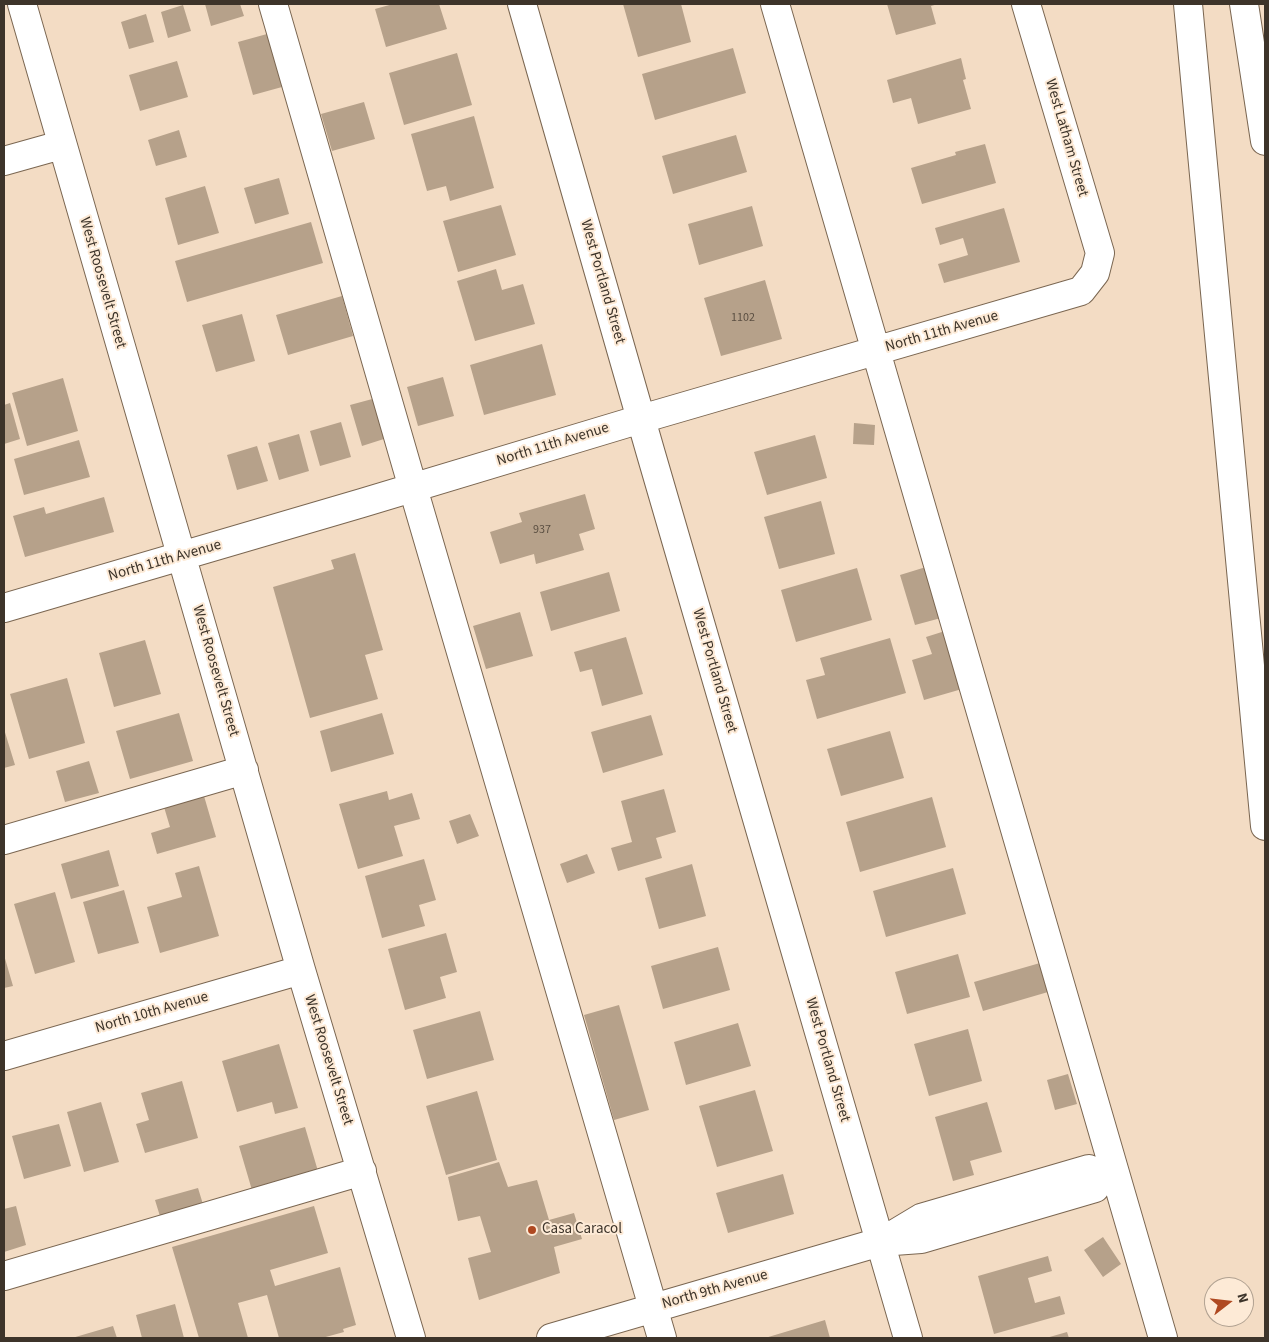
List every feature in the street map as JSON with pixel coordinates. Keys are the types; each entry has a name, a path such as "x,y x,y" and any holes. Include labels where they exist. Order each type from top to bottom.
{"main road":[{"name":"West Roosevelt Street","path":"22,4 301,970 411,1338"},
{"path":"273,4 662,1338"},
{"name":"West Portland Street","path":"522,4 640,419 908,1338"},
{"path":"775,4 1162,1338"},
{"name":"West Latham Street","path":"1026,4 1100,253 1095,273"},
{"path":"1188,4 1265,826"},
{"path":"1244,4 1265,141"},
{"path":"4,161 62,145"},
{"name":"North 11th Avenue","path":"4,608 181,557 640,419 1081,291 1095,273"},
{"path":"4,840 244,770"},
{"name":"North 10th Avenue","path":"4,1056 301,970"},
{"path":"4,1276 362,1170"},
{"name":"North 9th Avenue","path":"551,1338 880,1242 921,1218 1092,1178"}],"building":[{"path":"205,4 240,4 244,16 211,26"},
{"path":"393,4 439,4 447,29 386,47 375,9"},
{"path":"623,4 681,4 691,42 638,57"},
{"path":"887,4 938,4 931,6 936,24 896,35"},
{"path":"183,5 191,31 168,38 161,12"},
{"path":"146,14 154,42 129,49 121,22"},
{"path":"267,34 282,87 253,95 238,42"},
{"path":"733,48 746,93 655,120 642,74"},
{"path":"457,53 472,105 404,125 389,73"},
{"path":"961,58 966,79 963,80 971,109 918,124 911,98 893,103 887,80"},
{"path":"177,61 188,97 140,111 129,75"},
{"path":"364,102 375,139 332,151 321,114"},
{"path":"474,116 494,188 450,201 446,186 427,191 411,134"},
{"path":"179,130 187,157 156,166 148,140"},
{"path":"736,135 747,172 673,194 662,156"},
{"path":"985,144 996,183 922,204 911,168 956,155 955,152"},
{"path":"279,178 289,214 255,224 244,188"},
{"path":"205,186 219,233 178,245 165,198"},
{"path":"501,205 516,255 458,272 443,221"},
{"path":"752,206 763,246 699,265 688,224"},
{"path":"1004,208 1020,262 944,283 938,264 968,255 963,238 940,245 935,228"},
{"path":"311,222 323,263 187,302 175,261"},
{"path":"496,269 502,290 523,284 535,324 475,341 457,281"},
{"path":"765,280 782,339 721,356 704,298"},
{"path":"342,296 353,336 288,355 276,315"},
{"path":"242,314 255,361 216,372 202,325"},
{"path":"542,344 556,395 484,415 470,365"},
{"path":"443,377 454,416 418,426 407,387"},
{"path":"63,378 78,431 27,446 12,393"},
{"path":"376,398 387,438 362,446 350,405"},
{"path":"10,403 20,439 4,444 4,405"},
{"path":"341,422 351,457 320,466 310,431"},
{"path":"854,423 875,425 874,445 853,444"},
{"path":"299,434 309,471 279,480 268,443"},
{"path":"815,435 827,478 767,495 754,452"},
{"path":"79,440 90,477 24,495 14,459"},
{"path":"257,446 268,481 237,490 227,455"},
{"path":"585,494 595,529 579,534 584,550 536,564 534,554 500,564 490,532 522,522 519,513"},
{"path":"104,497 114,532 25,557 13,516 44,507 46,514"},
{"path":"821,501 835,554 779,569 764,517"},
{"path":"355,553 383,650 365,655 378,699 310,718 273,587 334,569 331,560"},
{"path":"926,567 941,618 915,625 900,575"},
{"path":"857,568 872,620 796,642 781,590"},
{"path":"609,572 620,611 551,631 540,592"},
{"path":"520,612 533,656 486,669 473,626"},
{"path":"945,631 962,689 924,700 912,660 932,654 926,637"},
{"path":"626,637 643,694 602,706 592,669 580,672 574,652"},
{"path":"890,638 906,693 817,719 806,680 825,675 820,658"},
{"path":"145,640 161,694 114,707 99,653"},
{"path":"67,678 85,743 29,759 10,694"},
{"path":"179,713 193,761 130,779 116,731"},
{"path":"382,713 394,754 331,772 320,731"},
{"path":"651,715 663,755 603,773 591,732"},
{"path":"4,729 15,765 4,768"},
{"path":"890,731 904,778 841,796 827,749"},
{"path":"89,761 99,793 65,802 56,771"},
{"path":"664,789 676,832 656,838 662,858 618,871 611,848 632,842 621,801"},
{"path":"387,791 389,800 412,793 420,819 394,826 403,856 358,869 339,804"},
{"path":"204,796 216,837 157,854 151,833 170,827 164,807"},
{"path":"932,797 946,847 860,872 846,822"},
{"path":"470,814 479,836 457,844 449,821"},
{"path":"109,850 119,886 71,899 61,864"},
{"path":"587,854 595,873 567,883 560,864"},
{"path":"424,859 436,900 419,905 425,926 382,938 365,876"},
{"path":"692,864 706,916 659,929 645,878"},
{"path":"199,866 219,936 160,953 147,907 182,897 175,873"},
{"path":"953,868 966,914 886,937 873,891"},
{"path":"124,890 139,943 98,954 83,902"},
{"path":"55,892 75,962 35,974 14,904"},
{"path":"446,933 457,972 440,977 446,998 405,1010 388,949"},
{"path":"718,947 730,990 663,1009 651,966"},
{"path":"958,954 970,997 907,1014 895,972"},
{"path":"4,955 13,986 4,988"},
{"path":"1040,963 1048,992 983,1011 974,982"},
{"path":"619,1005 649,1110 614,1120 584,1015"},
{"path":"480,1011 494,1060 427,1079 413,1030"},
{"path":"738,1023 751,1066 686,1085 674,1042"},
{"path":"968,1029 982,1081 929,1096 914,1044"},
{"path":"279,1044 298,1108 275,1114 272,1102 237,1112 222,1061"},
{"path":"1068,1074 1077,1104 1055,1110 1047,1080"},
{"path":"182,1081 198,1138 145,1153 136,1124 149,1120 141,1093"},
{"path":"755,1090 773,1151 717,1167 699,1106"},
{"path":"477,1091 497,1160 446,1175 426,1106"},
{"path":"101,1102 119,1162 84,1172 67,1112"},
{"path":"987,1102 1002,1152 970,1161 974,1175 953,1181 935,1117"},
{"path":"59,1124 71,1166 24,1179 12,1136"},
{"path":"305,1127 320,1178 254,1197 239,1146"},
{"name":"Casa Caracol","path":"499,1162 508,1187 537,1180 549,1220 574,1213 582,1239 554,1247 560,1273 479,1300 468,1258 491,1252 480,1216 458,1221 448,1177"},
{"path":"783,1174 794,1214 728,1233 716,1193"},
{"path":"198,1188 206,1214 163,1226 155,1200"},
{"path":"16,1206 26,1245 4,1252 4,1209"},
{"path":"314,1206 328,1253 270,1270 275,1286 340,1267 356,1325 343,1329 344,1332 322,1338 279,1338 267,1295 238,1303 248,1338 199,1338 172,1247"},
{"path":"1103,1237 1121,1264 1103,1277 1084,1250"},
{"path":"1048,1256 1052,1271 1028,1278 1035,1303 1060,1296 1065,1314 994,1334 978,1276"},
{"path":"175,1304 184,1338 142,1338 136,1315"},
{"path":"825,1320 830,1338 765,1338"},
{"path":"113,1326 117,1338 72,1338"},
{"path":"1067,1332 1069,1338 1046,1338"}],"place":[{"name":"Casa Caracol","path":"532,1230"}]}
